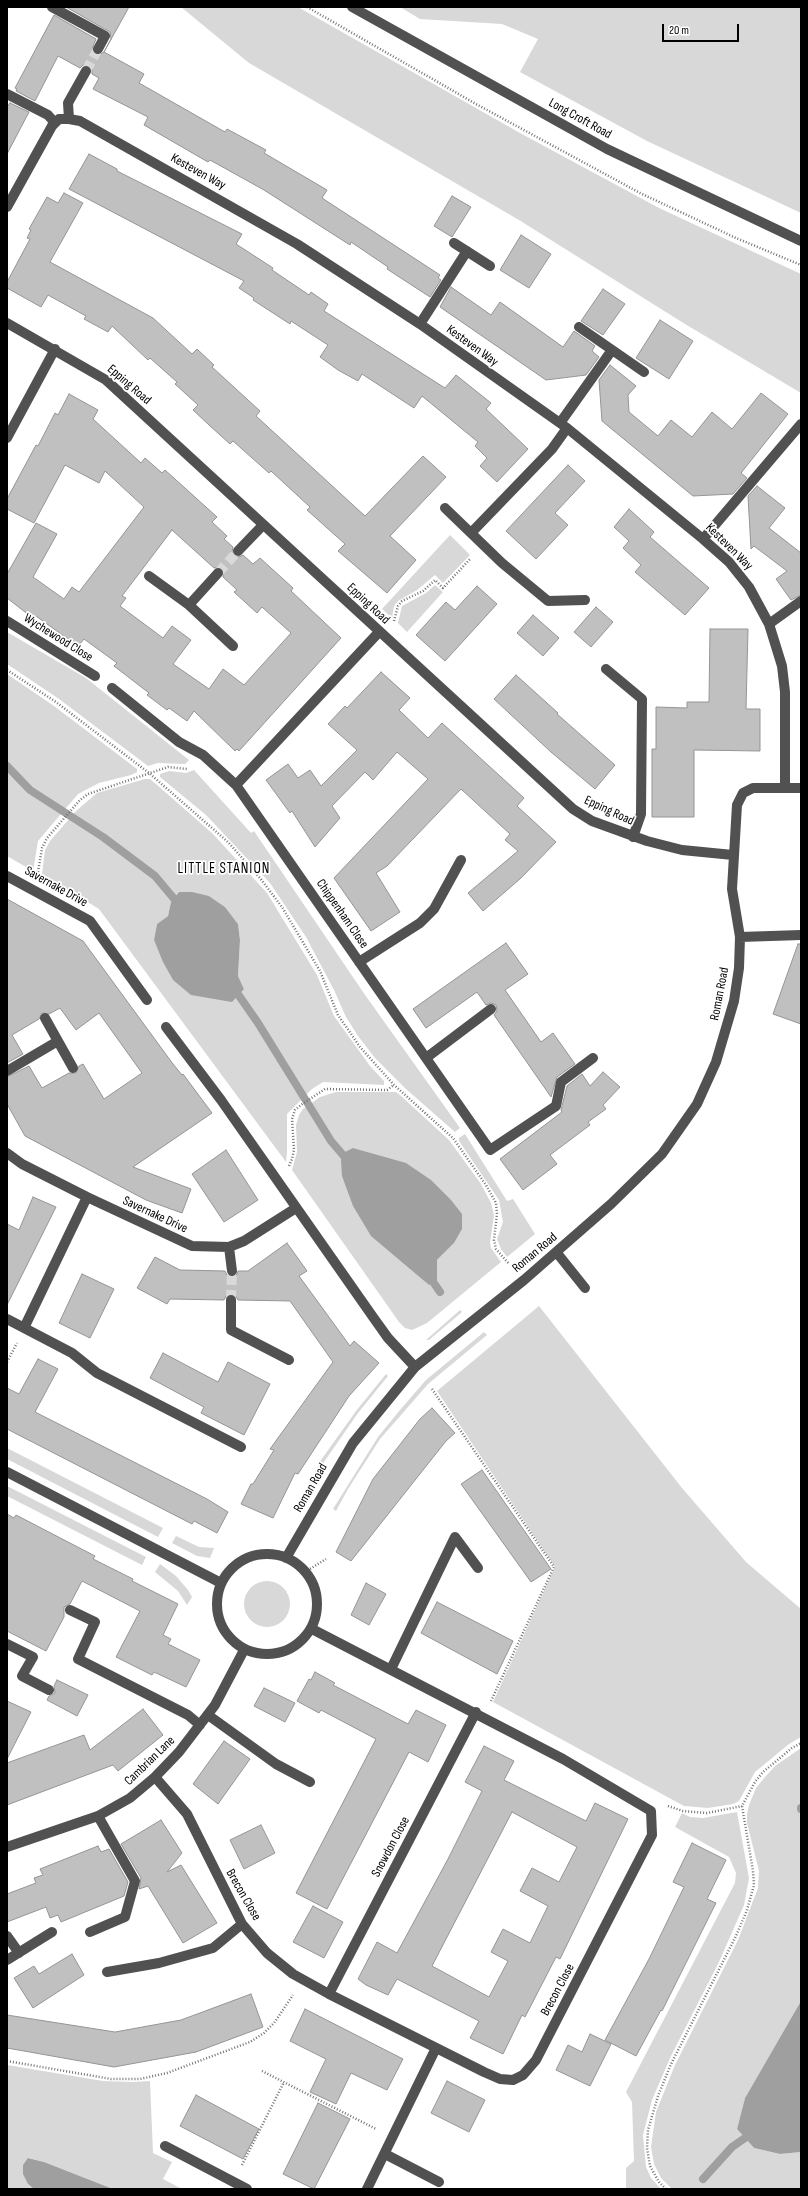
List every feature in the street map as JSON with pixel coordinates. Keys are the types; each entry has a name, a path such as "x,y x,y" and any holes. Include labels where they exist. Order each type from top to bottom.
{"street":[{"path":"52,7 105,36 98,49"},
{"name":"Long Croft Road","path":"352,7 607,149 801,241"},
{"path":"7,207 55,123 59,120 69,119 68,103 86,71"},
{"path":"7,94 48,115 55,123"},
{"name":"Kesteven Way","path":"69,119 80,121 297,244 420,324 564,425 729,562 749,587 769,624 782,666 785,692 785,788"},
{"path":"454,242 490,266"},
{"path":"420,324 467,251"},
{"name":"Epping Road","path":"7,323 56,349 106,380 573,809 592,821 633,837 682,850 733,855"},
{"path":"579,327 644,372"},
{"path":"7,438 56,349"},
{"path":"471,532 552,450 564,425 612,350"},
{"path":"703,539 801,424"},
{"path":"445,508 502,563 548,600 585,600"},
{"path":"238,552 263,525"},
{"path":"189,605 218,573"},
{"path":"149,576 189,605 233,646"},
{"path":"769,624 801,601"},
{"name":"Wychewood Close","path":"7,621 95,676"},
{"path":"236,785 379,632"},
{"path":"606,668 642,699 641,814 633,837"},
{"name":"Chippenham Close","path":"112,688 179,742 203,755 236,785 490,1150 556,1106 561,1082 593,1058"},
{"name":"Roman Road","path":"286,1558 353,1443 416,1367 557,1253 662,1154 697,1104 716,1062 734,1001 739,968 740,938 732,889 736,805 743,793 753,788 801,788"},
{"path":"359,962 420,923 434,910 461,860"},
{"name":"Savernake Drive","path":"7,876 90,921 147,1000"},
{"path":"740,938 801,935"},
{"path":"426,1058 491,1009"},
{"path":"45,1018 73,1068"},
{"path":"166,1026 221,1100 388,1338 416,1367"},
{"path":"7,1071 58,1041"},
{"name":"Savernake Drive","path":"7,1153 22,1164 87,1197 192,1246 229,1247 244,1241 296,1208"},
{"path":"24,1328 87,1197"},
{"path":"229,1247 232,1271"},
{"path":"557,1253 586,1288"},
{"path":"231,1300 231,1330 288,1360"},
{"path":"7,1319 72,1353 97,1373 241,1447"},
{"path":"7,1472 221,1583"},
{"path":"391,1668 455,1537 478,1568"},
{"path":"271,1554 286,1558 301,1566 311,1580 317,1595 317,1612 312,1628 302,1641 290,1650 275,1654 259,1654 244,1650 232,1641 222,1628 217,1614 216,1598 221,1583 229,1570 242,1560 256,1555 271,1554"},
{"path":"70,1610 95,1622 78,1659 188,1715 200,1725"},
{"path":"312,1628 480,1714 577,1767 651,1811"},
{"path":"7,1644 33,1657 22,1676 49,1690"},
{"name":"Cambrian Lane","path":"7,1847 98,1816 130,1798 155,1777 180,1752 208,1715 225,1689 244,1650"},
{"name":"Snowdon Close","path":"329,1994 480,1714"},
{"path":"208,1715 276,1764 310,1782"},
{"name":"Brecon Close","path":"155,1777 187,1814 242,1924 267,1952 304,1980 329,1994 500,2079 513,2080 523,2075 536,2060 652,1835 651,1811"},
{"path":"90,1932 125,1917 135,1881 98,1816"},
{"path":"107,1972 165,1962 213,1948 242,1924"},
{"path":"7,1960 52,1932"},
{"path":"7,1936 19,1953"},
{"path":"367,2189 436,2048"},
{"path":"165,2146 246,2189"},
{"path":"385,2154 439,2182"}],"path":[{"path":"307,7 476,104 640,193 736,238 801,265"},
{"path":"392,622 398,606 402,601 423,591 435,580 443,588 474,554"},
{"path":"7,670 56,702 149,773 228,842 260,878 282,907 320,971 338,1015 360,1047 394,1086 453,1138 486,1185 496,1203 497,1226 494,1240 496,1249 509,1264"},
{"path":"29,888 38,872 44,843 73,808 88,794 168,767 190,769 203,755"},
{"path":"273,1175 288,1168 292,1159 292,1119 295,1110 301,1105 325,1089 387,1090 394,1086"},
{"path":"432,1389 554,1567 480,1714"},
{"path":"305,1572 326,1559"},
{"path":"666,2189 659,2182 650,2166 647,2148 648,2130 658,2096 671,2064 736,1936 754,1884 751,1853 744,1828 742,1806 755,1782 763,1772 792,1748 801,1743"},
{"path":"651,1811 666,1805 684,1811 707,1813 742,1806"},
{"path":"7,2061 111,2079 140,2079 167,2073 250,2042 264,2033 285,2008 304,1980"},
{"path":"262,2071 393,2138"},
{"path":"233,2182 284,2082"}],"shaded area":[{"path":"181,7 298,7 520,133 659,208 801,274 801,393 685,324 519,220 249,63"},
{"path":"400,7 801,7 801,213 647,141 520,72 538,39 502,24 420,19"},
{"path":"450,535 470,555 443,583 435,575 417,590 398,601 394,606 392,618 382,609"},
{"path":"435,585 443,592 407,632 398,623 402,606 426,593"},
{"path":"7,632 86,678 189,760 185,764 158,763 148,766 59,699 7,664"},
{"path":"7,674 54,706 137,769 137,772 131,775 99,783 78,794 38,841 33,871 7,856"},
{"path":"194,770 251,833 254,831 363,992 460,1128 455,1132 406,1089 375,1058 358,1036 346,1017 334,990 306,937 270,883 206,815 160,777 160,774 169,771 186,773"},
{"path":"145,779 150,779 213,834 267,893 317,975 334,1016 370,1066 384,1081 384,1085 323,1082 312,1089 287,1114 286,1162 99,909 42,874 45,850 50,841 76,811 97,793","holes":["179,892 209,896 225,907 238,924 240,940 238,976 244,989 173,980 154,940 157,924 168,916 171,902"]},
{"path":"179,892 192,892 209,896 225,907 238,924 240,940 238,976 244,989 232,1002 191,995 173,980 163,962 154,940 157,924 168,916 171,902"},
{"path":"336,1092 396,1092 449,1140 481,1184 491,1203 494,1215 490,1243 491,1248 501,1262 427,1323 412,1330 405,1328 399,1322 292,1170 297,1152 296,1125 299,1115 303,1109 320,1097","holes":["353,1148 376,1155 454,1243 437,1260 437,1279 429,1285 397,1256"]},
{"path":"465,1134 507,1201 513,1199 535,1234 507,1257 501,1249 497,1239 503,1222 499,1200 459,1141 459,1138"},
{"path":"353,1148 406,1163 431,1180 451,1200 462,1214 462,1229 454,1243 437,1260 437,1280 429,1285 371,1236 353,1206 342,1176 341,1160 343,1153"},
{"path":"539,1306 682,1488 746,1562 801,1609 801,1737 789,1744 755,1772 739,1801 733,1804 708,1808 684,1806 493,1702 555,1567 437,1391"},
{"path":"460,1310 462,1312 429,1340 426,1340"},
{"path":"484,1332 487,1335 428,1384 380,1439 348,1489 336,1511 333,1509 378,1437 400,1410 426,1380"},
{"path":"386,1374 388,1376 358,1413 324,1462 306,1495 304,1493 321,1460 356,1411"},
{"path":"7,1448 163,1528 158,1537 7,1459"},
{"path":"7,1486 146,1557 142,1565 7,1496"},
{"path":"176,1536 199,1547 214,1548 210,1558 197,1556 172,1543"},
{"path":"160,1564 176,1576 188,1590 192,1597 187,1605 178,1591 155,1572"},
{"path":"263,1581 271,1581 280,1585 286,1591 290,1604 286,1617 280,1623 271,1627 263,1627 254,1623 248,1617 244,1608 244,1600 248,1591 254,1585"},
{"path":"801,1748 801,2001 745,2098 737,2129 754,2148 780,2154 801,2152 801,2189 672,2189 661,2178 654,2164 651,2147 656,2112 675,2065 738,1940 758,1888 759,1871 747,1823 749,1805 756,1788 775,1766"},
{"path":"737,1812 749,1878 744,1905 719,1962 671,2056 652,2100 643,2135 646,2167 651,2178 661,2189 626,2189 626,2168 634,2161 632,2102 626,2092 735,1883 736,1873 729,1857 675,1827 682,1813 690,1817 703,1818"},
{"path":"801,2001 801,2152 780,2154 754,2148 737,2129 745,2098"},
{"path":"7,2065 103,2081 150,2081 153,2153 172,2162 163,2179 182,2189 113,2189 44,2162 29,2158 28,2184 34,2189 7,2189"},
{"path":"28,2158 44,2162 113,2189 34,2189 28,2184 23,2174 23,2165"}],"building":[{"path":"66,7 129,7 104,52 111,39 110,32"},
{"path":"54,15 96,39 92,49 95,54 99,55 104,52 144,74 139,83 225,132 227,129 266,150 264,153 327,190 322,198 440,275 438,278 441,280 430,297 387,269 388,267 351,242 350,245 264,190 210,160 208,162 144,125 148,117 93,89 99,78 92,74 92,68 89,65 83,65 80,68 58,56 35,101 16,91 17,89 15,88"},
{"path":"10,103 29,112 7,154 7,107"},
{"path":"89,154 117,169 117,171 242,234 236,244 273,268 272,270 309,295 311,292 328,304 324,311 445,388 456,375 491,403 486,409 528,449 497,482 480,466 487,458 475,446 478,442 422,396 414,408 362,374 358,381 338,370 320,357 328,345 291,321 290,324 253,300 254,298 239,288 244,281 69,189"},
{"path":"64,193 83,203 50,262 153,318 192,354 197,349 214,365 212,367 260,411 256,416 365,516 423,456 446,477 390,536 416,560 387,593 338,551 345,544 307,510 310,507 271,471 269,473 233,441 230,444 209,425 193,410 198,405 175,384 177,382 150,358 148,360 112,326 108,332 84,319 86,316 48,295 41,307 7,288 7,282 30,239 27,238 31,230 29,229 47,197 58,203"},
{"path":"452,196 471,207 452,237 434,226"},
{"path":"521,235 551,254 529,288 500,270"},
{"path":"451,287 491,315 500,302 563,347 574,331 595,346 592,351 599,357 586,375 546,380 440,307"},
{"path":"603,289 625,304 603,335 581,321"},
{"path":"660,320 693,341 669,379 636,358"},
{"path":"610,365 636,386 628,395 629,412 658,436 671,420 692,437 712,412 732,429 761,393 788,414 741,473 747,478 733,494 693,496 602,421 599,380"},
{"path":"69,394 98,410 93,419 141,463 145,458 162,473 165,470 217,517 212,522 227,536 224,539 233,547 232,552 234,556 239,557 243,555 253,564 260,558 293,588 291,591 341,638 239,751 237,749 235,751 194,711 187,721 169,708 167,710 147,695 149,693 114,666 117,663 84,639 79,645 77,643 76,645 36,616 34,619 7,598 7,574 36,523 57,534 33,577 64,599 72,587 79,592 144,507 105,471 99,483 65,465 34,523 7,509 7,499 36,445 38,446 55,413 58,415","holes":["172,530 214,568 223,568 223,577 237,590 234,592 257,613 262,607 291,633 244,685 223,669 209,689 173,664 191,640 172,626 163,638 120,606 126,598 122,596"]},
{"path":"568,465 585,481 555,513 568,525 536,559 506,531"},
{"path":"757,486 785,508 769,528 801,553 801,595 791,600 776,579 787,571 754,546 751,549 748,496"},
{"path":"629,509 654,532 650,537 709,588 685,615 635,572 641,565 623,548 629,541 614,527"},
{"path":"477,586 497,604 445,661 416,635 446,602 455,610"},
{"path":"596,607 613,622 591,647 574,632"},
{"path":"533,615 559,638 543,656 517,633"},
{"path":"710,629 748,629 746,709 760,709 760,751 694,750 694,817 652,817 652,749 656,749 656,707 687,708 687,702 709,702"},
{"path":"381,672 410,698 399,710 428,738 442,723 524,798 517,806 556,842 521,878 483,911 468,893 518,851 505,840 510,834 461,789 387,866 376,873 400,912 371,931 334,878 428,779 397,752 373,780 365,772 332,806 340,818 315,847 292,811 290,813 266,780 288,764 298,778 310,770 321,786 357,750 328,724 345,706 347,708"},
{"path":"516,675 558,713 557,714 615,765 595,789 551,752 494,699"},
{"path":"7,899 83,941 173,1064 182,1075 183,1074 212,1113 133,1167 191,1189 182,1213 146,1200 25,1136 7,1104 7,1077 29,1066 42,1088 69,1073 76,1073 79,1066 83,1064 104,1099 142,1073 99,1013 76,1030 60,1008 49,1014 42,1013 39,1019 12,1035 23,1054 7,1063"},
{"path":"506,943 528,974 505,990 541,1042 553,1033 575,1064 557,1077 551,1097 494,1015 497,1011 496,1005 491,1003 486,1005 477,992 426,1028 413,1009"},
{"path":"798,944 801,944 801,1024 773,1014"},
{"path":"603,1072 620,1087 603,1105 606,1109 588,1122 590,1125 550,1155 557,1164 523,1190 500,1159 562,1112 561,1110 567,1086 582,1074 590,1086"},
{"path":"226,1150 258,1200 224,1222 192,1174"},
{"path":"33,1197 56,1207 7,1305 7,1224 19,1230"},
{"path":"287,1243 307,1271 299,1276 350,1346 354,1341 379,1363 349,1396 298,1474 295,1473 273,1518 241,1504 251,1484 253,1484 274,1450 270,1449 333,1362 290,1301 238,1300 235,1295 231,1294 226,1296 224,1300 170,1299 167,1304 137,1288 155,1257 180,1270 225,1271 227,1275 232,1277 236,1276 238,1271 248,1271"},
{"path":"82,1274 114,1289 90,1338 59,1323"},
{"path":"163,1353 218,1382 228,1362 270,1384 244,1435 201,1413 204,1407 150,1378"},
{"path":"38,1359 58,1369 35,1412 207,1499 228,1512 217,1533 194,1521 192,1524 7,1429 7,1388 19,1394"},
{"path":"432,1408 455,1433 446,1441 351,1561 336,1552 373,1479 420,1419"},
{"path":"482,1470 551,1569 531,1582 461,1484"},
{"path":"7,1514 14,1518 16,1515 95,1556 93,1559 178,1604 163,1635 171,1639 168,1644 200,1660 186,1687 154,1672 152,1675 116,1657 140,1611 82,1581 70,1604 64,1607 64,1617 46,1651 7,1631"},
{"path":"366,1583 386,1594 369,1625 351,1615"},
{"path":"437,1602 513,1641 497,1674 421,1633"},
{"path":"315,1672 335,1683 333,1685 408,1724 416,1710 446,1725 428,1762 409,1752 327,1909 296,1893 376,1739 321,1710 319,1713 297,1701 309,1679 311,1680"},
{"path":"57,1680 88,1695 77,1716 47,1700 49,1696 55,1693 54,1686"},
{"path":"264,1688 295,1703 285,1722 254,1706"},
{"path":"7,1701 31,1712 7,1759"},
{"path":"143,1709 163,1735 118,1771 113,1765 7,1805 7,1763 84,1735 90,1750"},
{"path":"224,1741 250,1759 218,1804 193,1784"},
{"path":"484,1746 514,1761 504,1780 586,1821 595,1803 628,1819 560,1959 556,1957 525,2017 522,2015 503,2054 470,2038 479,2021 397,1979 388,1995 366,1985 358,1979 377,1942 397,1953 448,1859 482,1791 465,1782","holes":["512,1812 577,1847 559,1882 532,1868 520,1891 548,1906 530,1943 503,1929 491,1952 508,1961 489,1997 432,1966"]},
{"path":"161,1820 182,1853 167,1872 181,1865 217,1923 183,1943 148,1886 139,1889 141,1878 121,1844"},
{"path":"261,1825 275,1853 244,1869 230,1840"},
{"path":"692,1843 726,1860 707,1899 716,1903 662,2011 661,2010 636,2056 605,2040 649,1959 684,1887 673,1882"},
{"path":"98,1846 101,1852 109,1849 128,1882 124,1896 61,1922 58,1915 50,1918 46,1907 7,1922 7,1894 36,1883 34,1878 43,1875 40,1869"},
{"path":"313,1906 343,1922 324,1958 293,1942"},
{"path":"72,1954 84,1975 33,2008 14,1978 34,1966 39,1974"},
{"path":"251,1994 263,2027 196,2052 114,2067 7,2048 7,2015 115,2032 181,2020"},
{"path":"305,2009 403,2059 387,2090 351,2073 336,2104 310,2092 326,2059 290,2041"},
{"path":"590,2034 611,2044 590,2086 556,2070 568,2045 582,2052"},
{"path":"447,2081 485,2100 469,2132 431,2113"},
{"path":"196,2095 259,2129 243,2159 180,2126"},
{"path":"318,2103 350,2119 314,2189 283,2174"}],"waterway":[{"path":"7,766 30,790 103,837 155,876 181,907"},
{"path":"233,987 258,1023 331,1141 349,1162"},
{"path":"427,1273 440,1292"},
{"path":"703,2179 732,2147 745,2138"}],"tunnel":[{"path":"86,71 98,49"},
{"path":"218,573 238,551"},
{"path":"231,1300 232,1271"}],"district":[{"name":"LITTLE STANION","path":"224,869"}]}
